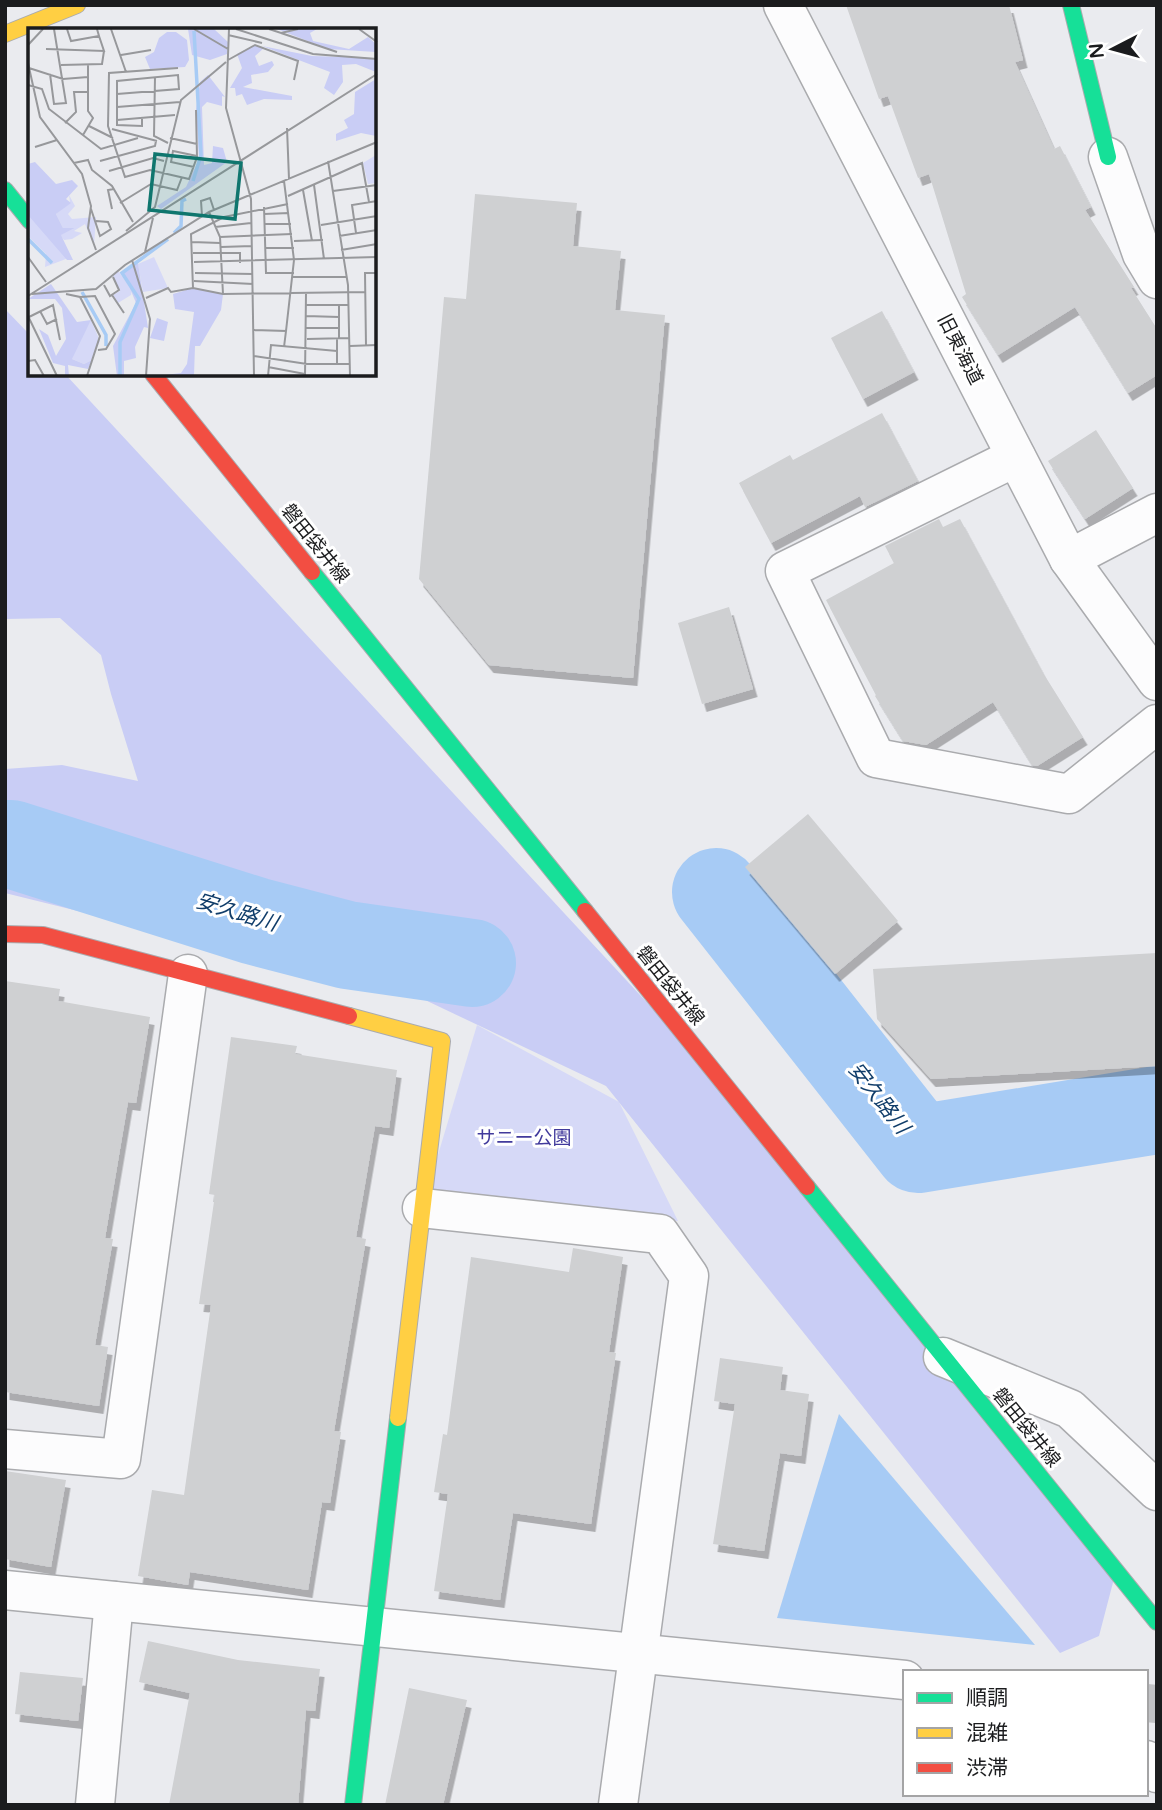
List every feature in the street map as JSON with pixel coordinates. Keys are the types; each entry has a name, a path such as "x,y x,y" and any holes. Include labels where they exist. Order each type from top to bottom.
{"main road":[{"path":"5,34 76,5"},
{"path":"1071,5 1108,158"},
{"path":"5,190 28,219"},
{"name":"磐田袋井線","path":"155,376 1157,1622"},
{"path":"5,934 43,935 442,1041 353,1805"}],"street":[{"name":"旧東海道","path":"783,5 1069,559 1157,681"},
{"path":"1108,158 1142,254 1157,279"},
{"path":"1016,457 785,571 876,758 1069,794 1157,724"},
{"path":"1069,559 1157,513"},
{"path":"5,1449 121,1459 188,974"},
{"path":"422,1208 660,1234 689,1276 618,1805"},
{"path":"943,1357 1069,1409 1157,1491"},
{"path":"5,1590 903,1680"},
{"path":"95,1805 114,1601"}],"green space":[{"name":"サニー公園","path":"477,1025 619,1102 678,1221 422,1208"}],"shaded area":[{"path":"5,309 28,333 28,376 67,376 728,1090 1116,1571 1099,1636 1060,1653 606,1086 423,999 5,893 5,769 62,765 138,781 101,655 60,618 5,619"},
{"path":"839,1414 1035,1645 777,1618"}],"building":[{"path":"846,5 1009,5 1023,60 1015,62 1054,149 1060,146 1091,207 1085,210 1157,329 1157,375 1128,393 1075,307 998,355 962,297 966,294 929,174 918,178 888,96 879,99"},
{"path":"475,194 577,203 573,246 621,251 615,310 665,315 633,678 489,665 419,579 444,297 466,299"},
{"path":"882,311 914,372 863,399 831,338"},
{"path":"882,413 918,481 865,507 860,496 771,543 739,483 790,455 793,460"},
{"path":"1096,430 1133,488 1085,519 1048,461"},
{"path":"939,519 943,527 960,519 1043,673 1083,737 1037,766 1032,765 993,702 926,745 903,741 875,696 826,600 894,563 885,546"},
{"path":"729,607 753,689 702,704 678,623"},
{"path":"808,814 898,921 835,974 745,867"},
{"path":"1157,953 1157,1066 931,1079 877,1019 873,969"},
{"path":"5,981 60,989 58,1001 150,1017 136,1103 128,1102 105,1238 113,1239 95,1345 108,1347 99,1406 5,1392"},
{"path":"231,1037 297,1046 295,1054 397,1070 389,1128 375,1126 356,1237 366,1239 334,1431 341,1432 330,1503 322,1502 308,1590 190,1572 188,1585 138,1576 152,1490 184,1495 211,1305 199,1304 215,1195 209,1194"},
{"path":"573,1248 623,1257 609,1352 616,1353 591,1524 513,1513 500,1600 434,1591 448,1494 434,1492 443,1434 447,1435 471,1257 569,1272"},
{"path":"720,1358 783,1367 780,1390 809,1394 801,1456 780,1453 764,1551 713,1544 735,1404 714,1401"},
{"path":"5,1471 66,1480 51,1567 5,1559"},
{"path":"148,1641 238,1660 320,1669 315,1711 306,1710 298,1805 169,1805 190,1693 139,1682"},
{"path":"20,1672 83,1678 78,1721 15,1714"},
{"path":"409,1688 467,1700 443,1805 385,1805"}],"waterway":[{"name":"安久路川","path":"5,844 255,921 347,945 472,963"},
{"name":"安久路川","path":"716,892 918,1149 1157,1110"}],"tunnel":[{"path":"1148,1703 1157,1704"}],"traffic: fast":[{"path":"1071,5 1108,157"},
{"path":"5,190 28,219"},
{"path":"312,572 585,911"},
{"path":"807,1187 1157,1622"},
{"path":"353,1805 398,1418"}],"traffic: slow":[{"path":"5,34 77,5"},
{"path":"349,1016 442,1041 398,1418"}],"traffic: jam":[{"path":"155,376 312,572"},
{"path":"585,911 807,1187"},
{"path":"5,934 43,935 349,1016"}]}
